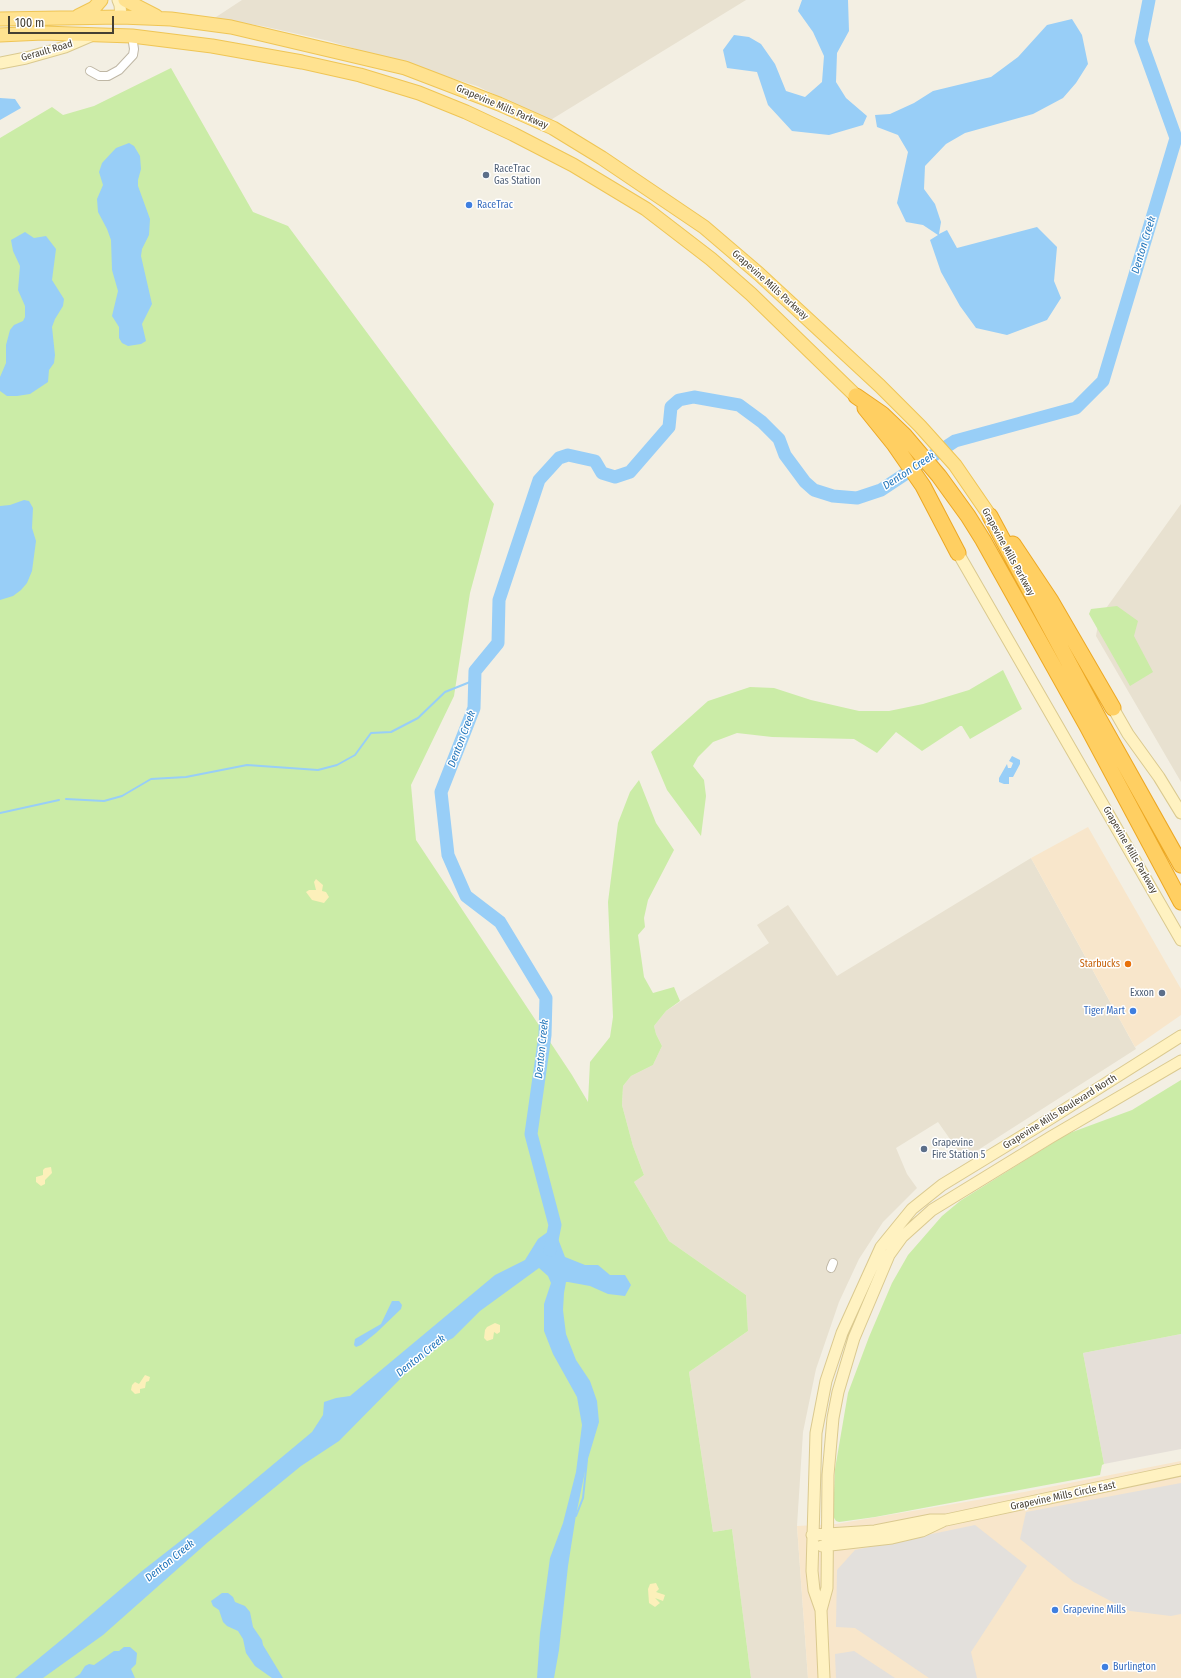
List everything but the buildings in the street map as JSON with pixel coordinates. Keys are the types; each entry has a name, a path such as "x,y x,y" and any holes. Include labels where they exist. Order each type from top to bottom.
{"highway":[{"path":"856,396 899,440 958,553"},
{"name":"Grapevine Mills Parkway","path":"899,440 939,476 983,540 1087,726 1181,902"},
{"path":"990,516 1012,543 1032,572 1113,708"},
{"name":"Grapevine Mills Parkway","path":"990,516 1098,717 1181,865"}],"main road":[{"path":"77,16 94,8 101,0"},
{"path":"125,0 161,19"},
{"name":"Grapevine Mills Parkway","path":"0,19 77,16 121,17 214,24 246,30 406,68 499,104 553,128 602,158 704,227 795,307 880,386 920,426 954,466 990,516"},
{"path":"6,34 57,27 108,28 117,25 121,17"},
{"name":"Grapevine Mills Parkway","path":"6,34 43,33 132,36 212,46 302,62 360,75 419,93 451,106 513,134 573,165 646,209 711,259 771,314 856,396"},
{"path":"451,106 457,87"},
{"path":"771,314 784,314 795,307"}],"street":[{"path":"118,0 121,17"},
{"name":"Gerault Road","path":"0,63 26,58 65,47 93,35"},
{"path":"90,71 99,76 108,76 119,70 133,55 134,49 132,36"},
{"name":"Grapevine Mills Parkway","path":"958,553 1181,940"},
{"path":"1113,708 1128,734 1159,777 1181,813"},
{"name":"Grapevine Mills Boulevard North","path":"821,1610 814,1590 812,1547 816,1433 826,1381 842,1333 881,1247 912,1209 942,1185 1038,1127 1181,1036"},
{"name":"Grapevine Mills Boulevard North","path":"821,1610 827,1588 828,1475 833,1418 838,1392 854,1338 889,1255 915,1226 932,1210 1051,1137 1181,1061"},
{"path":"942,1185 951,1198"},
{"name":"Grapevine Mills Circle East","path":"812,1535 875,1531 931,1520 946,1520 1181,1470"},
{"name":"Grapevine Mills Circle East","path":"812,1547 892,1538 928,1529 946,1520"},
{"path":"821,1610 824,1678"}],"shaded area":[{"path":"242,0 746,0 549,121 477,86 422,69 329,41 262,26 213,19"},
{"path":"1181,504 1181,782 1096,636 1099,618"},
{"path":"1088,827 1181,989 1181,1015 1135,1047 1031,858"},
{"path":"1031,858 1136,1049 964,1159 938,1122 896,1148 907,1174 917,1188 883,1222 859,1259 839,1302 816,1369 803,1432 797,1526 808,1678 751,1678 732,1529 713,1532 689,1372 748,1331 746,1295 669,1241 634,1182 644,1175 633,1146 622,1105 623,1086 631,1076 653,1065 662,1046 654,1026 666,1011 769,943 757,925 788,905 837,976"},
{"path":"1181,1334 1181,1449 1104,1464 1083,1353"},
{"path":"1181,1461 1181,1678 808,1678 797,1526 836,1524 1024,1492"},
{"path":"1181,1483 1181,1614 1171,1616 1130,1611 1074,1582 1020,1539 1026,1512"},
{"path":"975,1525 1027,1566 971,1652 977,1678 929,1678 855,1628 836,1627 837,1570 855,1550"},
{"path":"854,1651 895,1678 836,1678 835,1654"}],"green space":[{"path":"171,68 253,212 288,226 494,504 470,593 454,696 411,785 416,840 572,1075 588,1102 590,1062 610,1037 613,1017 608,902 618,823 630,792 639,780 656,823 674,850 648,900 644,918 645,927 638,935 644,977 653,993 674,987 680,1001 666,1011 654,1026 662,1046 653,1065 631,1076 623,1086 622,1105 633,1146 644,1175 634,1182 669,1241 746,1295 748,1331 689,1372 713,1532 732,1529 751,1678 0,1678 0,138 52,107 63,115 94,106"},
{"path":"1117,606 1138,621 1134,636 1153,672 1130,686 1089,614 1091,609"},
{"path":"1003,670 1022,709 970,739 962,726 960,726 922,751 896,732 877,753 854,739 772,737 737,733 713,742 698,757 693,766 704,780 706,796 701,836 667,790 651,752 708,701 750,687 774,688 811,700 859,711 889,711 923,704 969,690"},
{"path":"1181,1080 1181,1334 1083,1353 1104,1464 1102,1465 1100,1475 875,1517 839,1522 836,1521 833,1516 835,1469 848,1393 869,1337 892,1283 908,1255 942,1216 960,1201 1067,1134 1132,1110"}],"sand":[{"path":"316,879 323,885 322,891 326,892 329,897 324,903 312,900 306,892 309,890 316,890 314,882"},
{"path":"51,1167 52,1173 45,1180 45,1184 41,1186 36,1182 36,1177 43,1175 43,1170 45,1168"},
{"path":"495,1323 500,1325 500,1332 497,1334 494,1332 493,1339 487,1341 484,1338 485,1330 487,1327"},
{"path":"145,1375 150,1377 149,1381 146,1382 145,1388 140,1389 140,1393 135,1394 131,1390 132,1385 135,1382 139,1384"},
{"path":"656,1583 659,1589 656,1592 665,1595 663,1601 655,1598 660,1603 655,1607 649,1603 648,1589 650,1584"}],"water":[{"path":"802,0 848,0 849,31 837,53 836,82 846,98 867,116 863,125 829,135 792,131 768,105 757,72 727,68 723,50 734,35 749,37 761,44 775,64 786,91 805,97 822,82 824,56 813,32 798,11"},
{"path":"1072,19 1082,35 1088,64 1076,83 1063,98 1033,114 965,133 946,144 925,166 924,189 935,204 941,222 939,234 947,230 957,248 1037,227 1057,247 1054,281 1061,298 1047,320 1007,335 976,328 960,306 941,272 930,240 938,235 923,225 906,222 897,203 908,152 898,135 877,127 875,115 890,114 914,103 933,91 991,77 1018,57 1047,25"},
{"path":"0,98 15,99 21,108 0,120"},
{"path":"129,143 134,146 140,156 141,169 138,186 150,219 149,235 142,249 141,256 152,304 142,324 146,341 141,344 128,346 122,343 119,338 119,327 112,316 118,291 112,270 111,240 98,212 97,199 103,185 99,172 102,163 116,148"},
{"path":"25,232 34,238 46,236 56,249 52,280 64,299 63,306 52,327 55,355 54,363 49,370 48,382 30,394 7,396 0,391 0,377 6,363 6,345 10,330 14,325 23,321 25,317 25,306 18,290 20,266 13,251 11,240"},
{"path":"24,500 29,501 33,508 32,528 36,541 32,571 27,583 21,590 13,596 0,600 0,506 10,505"},
{"path":"1012,756 1020,760 1020,764 1013,777 1009,777 1009,784 1004,784 999,782 999,778 1007,764 1008,768 1011,768 1013,763 1009,761"},
{"path":"549,1231 557,1236 565,1257 585,1265 598,1265 610,1275 625,1275 631,1285 625,1296 608,1294 590,1286 566,1282 563,1310 566,1334 576,1360 590,1381 597,1401 599,1422 587,1462 576,1515 568,1566 559,1650 554,1678 537,1678 540,1633 550,1558 563,1523 576,1472 582,1425 577,1397 553,1354 544,1331 544,1304 551,1283 548,1276 539,1268 480,1311 453,1338 445,1342 409,1370 339,1441 301,1466 208,1542 103,1635 43,1678 15,1678 142,1571 197,1528 312,1432 323,1415 324,1402 350,1396 495,1275 525,1260 538,1239"},
{"path":"392,1301 399,1301 402,1305 401,1309 376,1333 361,1345 356,1347 354,1345 355,1339 381,1324"},
{"path":"222,1593 228,1593 233,1597 235,1602 245,1606 250,1612 253,1627 283,1678 272,1678 255,1666 246,1653 243,1639 238,1631 227,1626 223,1622 219,1610 213,1606 211,1601"},
{"path":"124,1647 130,1647 137,1653 136,1664 131,1669 135,1678 74,1678 80,1674 85,1666 89,1664 94,1665 114,1651 119,1651"}],"waterway":[{"name":"Denton Creek","path":"550,1250 555,1225 531,1134 545,1035 546,998 500,922 466,896 448,855 441,792 474,708 475,671 498,643 499,600 539,480 559,458 568,455 595,461 602,473 615,477 630,472 669,427 671,407 679,400 694,397 739,405 762,422 779,439 785,455 805,482 814,490 833,496 857,498 881,490 955,441 1076,408 1103,381 1176,138 1141,41 1149,0"},
{"path":"66,799 104,801 122,796 151,779 186,777 247,765 318,770 337,765 355,755 371,733 391,732 418,718 445,692 475,680"},
{"path":"0,813 59,800"},
{"path":"576,1516 583,1498 587,1460"}],"place":[{"name":"RaceTrac Gas Station","path":"486,175"},
{"name":"RaceTrac","path":"469,205"},
{"name":"Starbucks","path":"1128,964"},
{"name":"Exxon","path":"1162,993"},
{"name":"Tiger Mart","path":"1133,1011"},
{"name":"Grapevine Fire Station 5","path":"924,1149"},
{"name":"Grapevine Mills","path":"1055,1610"},
{"name":"Burlington","path":"1105,1667"}]}
